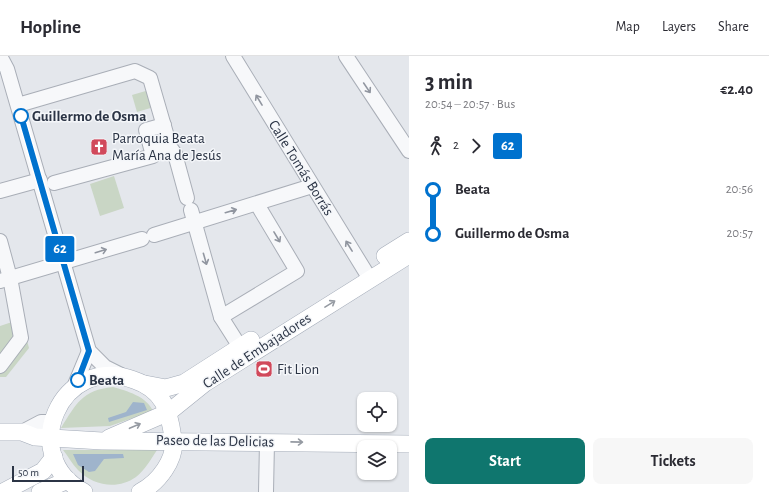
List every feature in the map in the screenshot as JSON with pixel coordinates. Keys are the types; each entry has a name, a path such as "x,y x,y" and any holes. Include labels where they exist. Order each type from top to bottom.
{"main road":[{"name":"Calle de Embajadores","path":"102,441 169,412 205,383 367,274 409,241"},
{"name":"Calle de Embajadores","path":"145,384 166,388 184,383 240,347 367,274 409,255"},
{"path":"84,492 68,480 59,468 54,457 51,430 60,402 74,387 89,379 105,375 121,375 145,384 159,396 169,412 174,441 171,456 164,470 154,482 140,492"},
{"name":"Paseo de las Delicias","path":"0,432 22,432 35,438 51,430 102,441 409,444"},
{"path":"3,492 43,471 54,457"},
{"path":"40,492 68,480"}],"street":[{"path":"0,56 8,62 18,106 89,351 105,367 121,375"},
{"name":"Calle Tomás Borrás","path":"233,56 367,274"},
{"path":"346,56 409,151"},
{"path":"18,106 135,71 150,78 191,210 221,317 240,347"},
{"path":"149,155 146,130 164,125"},
{"path":"54,183 149,155 173,150"},
{"path":"0,191 40,180"},
{"path":"7,281 148,237 191,210 257,204 312,186"},
{"path":"221,317 297,271 257,204"},
{"path":"0,241 7,281 21,338 0,366"},
{"path":"74,387 89,351"},
{"path":"266,442 266,492"}],"green space":[{"path":"149,90 154,107 137,112 132,95"},
{"path":"114,176 124,208 100,216 90,184"},
{"path":"21,319 29,348 6,377 0,377 0,326"},
{"path":"113,387 130,392 146,401 153,411 110,426 61,428 76,405 87,395 94,391"},
{"path":"63,450 157,450 145,468 136,477 121,484 114,485 98,483 91,480 76,468"}],"water":[{"path":"133,402 144,403 147,410 109,422 108,418 126,412"},
{"path":"73,454 123,454 124,458 104,459 95,471 89,472 78,465"}],"bus line":[{"name":"62","path":"21,116 89,351 78,380"}],"place":[{"name":"Guillermo de Osma","path":"21,116"},
{"name":"Parroquia Beata María Ana de Jesús","path":"99,147"},
{"name":"Fit Lion","path":"264,369"},
{"name":"Beata","path":"78,380"}]}
